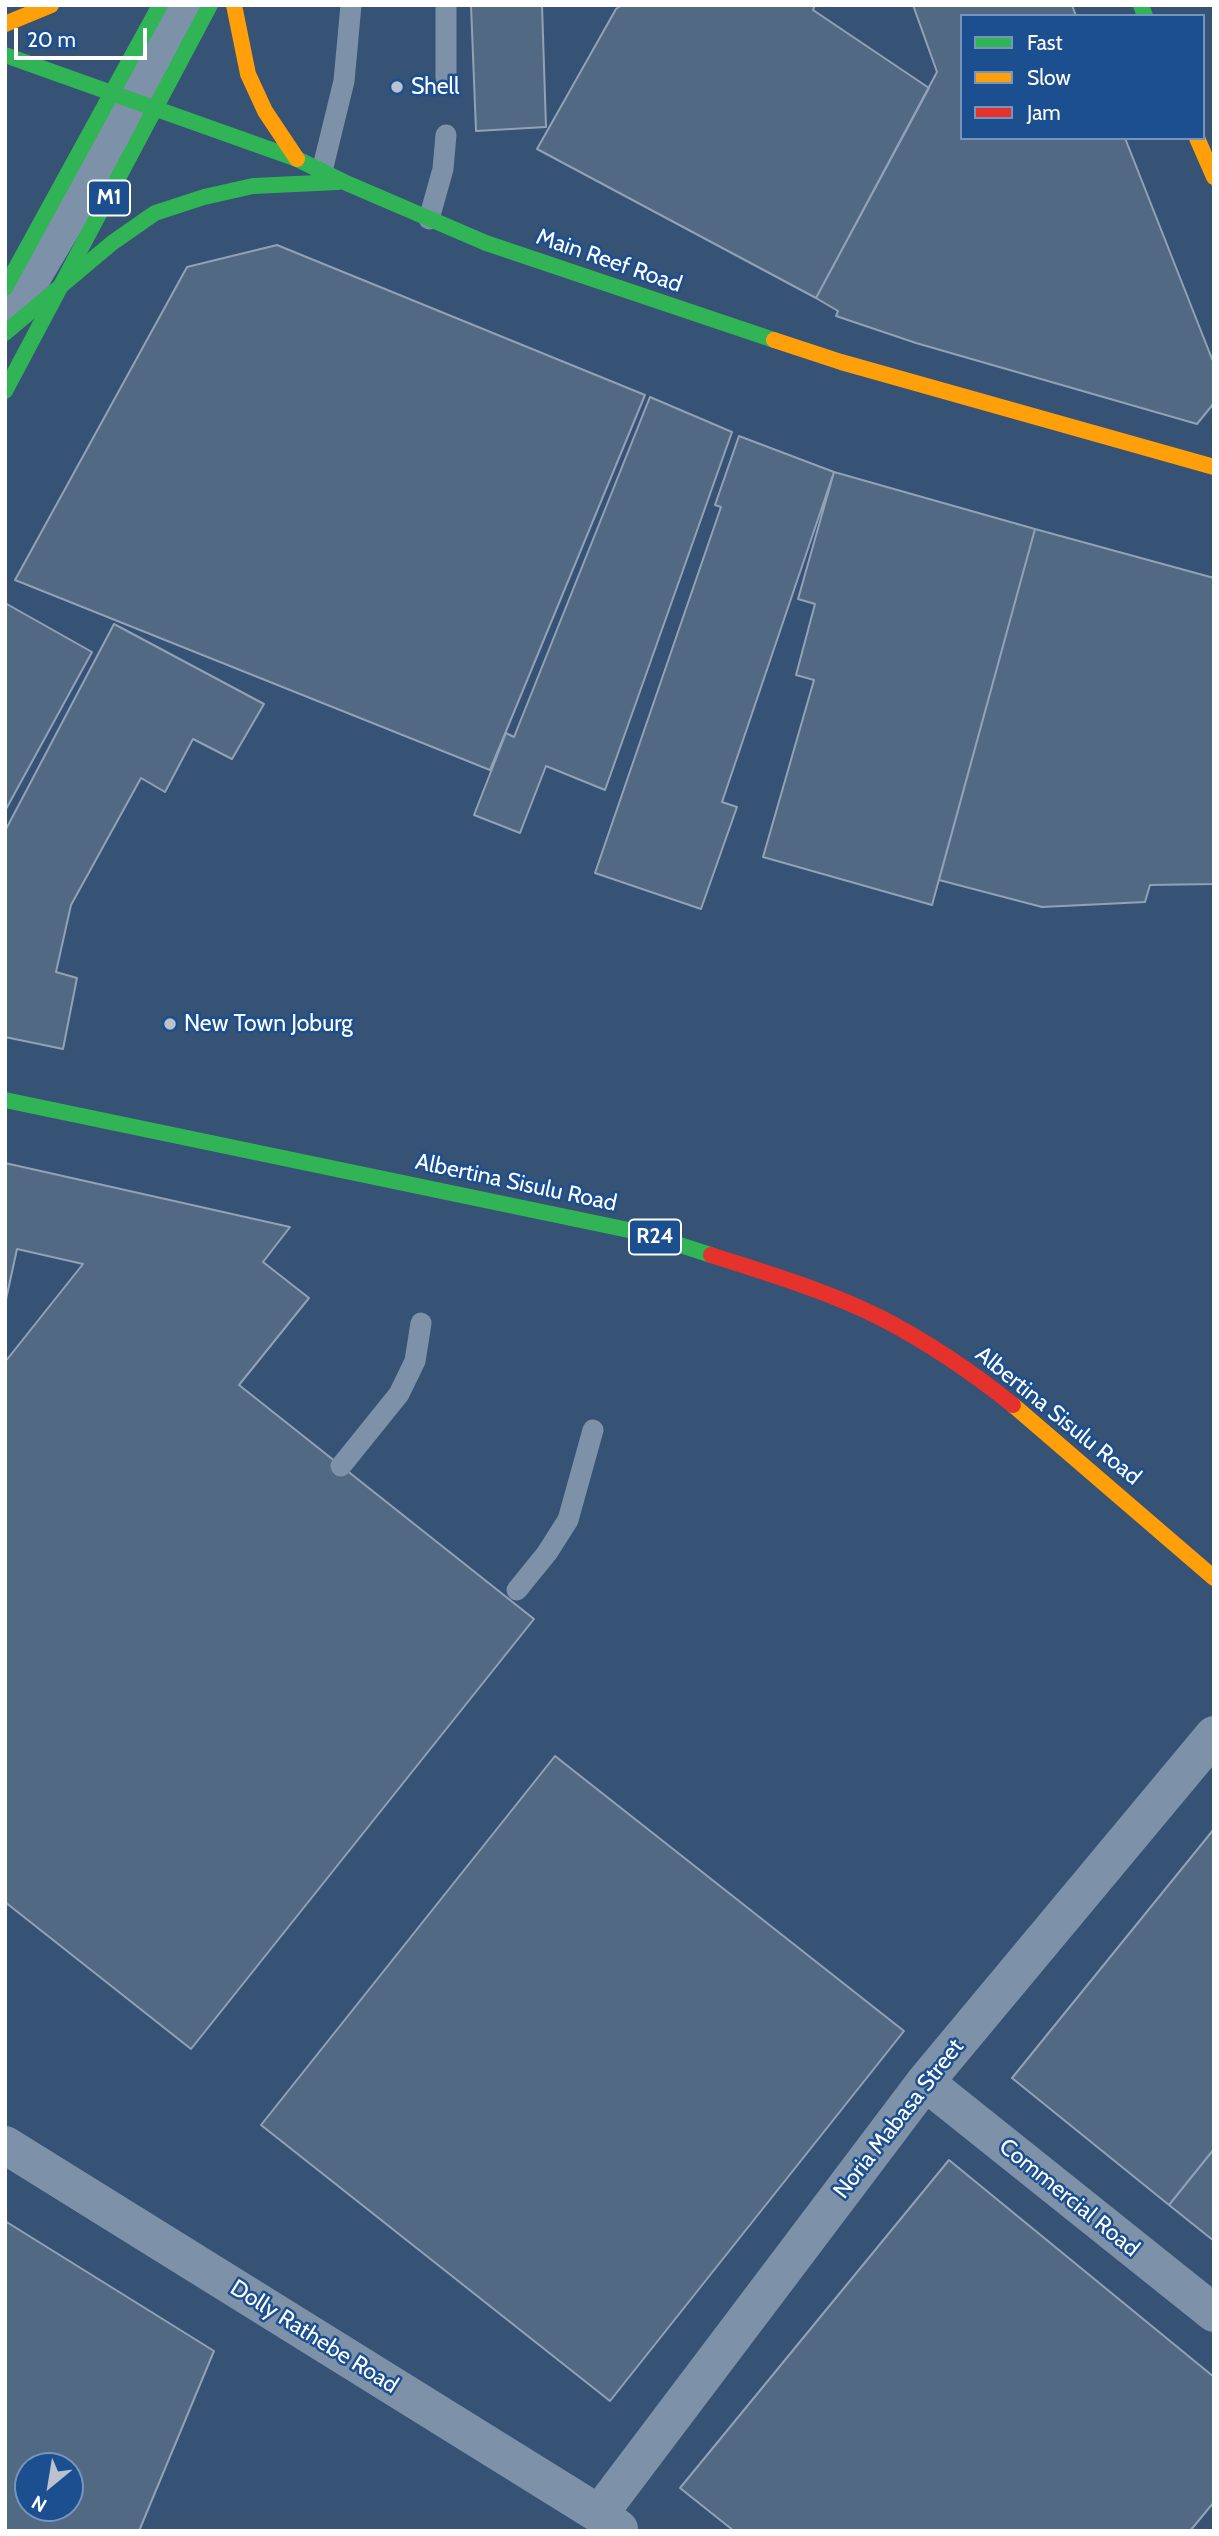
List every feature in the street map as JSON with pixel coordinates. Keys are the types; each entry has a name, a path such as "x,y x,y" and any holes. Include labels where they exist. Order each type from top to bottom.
{"main road":[{"path":"5,24 51,5"},
{"name":"M1","path":"5,288 160,5"},
{"name":"M1","path":"5,390 210,5"},
{"path":"234,5 248,74 265,111 297,159"},
{"name":"Main Reef Road","path":"5,55 297,159 486,243 841,362 1214,467"},
{"path":"1198,140 1214,177"},
{"path":"5,332 112,243 155,213 204,197 253,186 344,182"},
{"name":"Albertina Sisulu Road","path":"5,1100 643,1233 800,1284 882,1319 972,1372 1054,1438 1214,1578"}],"street":[{"path":"5,323 135,103 185,5"},
{"name":"Noria Mabasa Street","path":"610,2523 651,2446 925,2082 1214,1735"},
{"name":"Commercial Road","path":"925,2082 1214,2313"},
{"name":"Dolly Rathebe Road","path":"5,2145 610,2523"}],"lane":[{"path":"322,171 344,81 351,5"},
{"path":"446,5 446,78"},
{"path":"429,219 443,169 446,135"},
{"path":"341,1466 399,1394 415,1361 421,1323"},
{"path":"517,1590 547,1553 568,1520 593,1430"}],"building":[{"path":"471,5 542,5 546,127 476,131"},
{"path":"622,5 815,5 813,10 929,88 816,298 537,149 616,9"},
{"path":"913,5 1072,5 1075,14 960,14 960,140 1126,140 1214,364 1214,403 1197,424 916,343 836,316 838,311 816,298 937,72"},
{"path":"277,245 645,395 490,770 15,580 187,267"},
{"path":"650,397 732,432 605,790 546,766 520,833 474,815 506,733 514,737"},
{"path":"739,436 834,472 722,802 737,807 701,909 595,873 721,507 715,505"},
{"path":"834,472 1035,529 932,905 763,857 814,680 796,675 815,604 798,599"},
{"path":"1035,529 1214,578 1214,884 1150,885 1145,902 1042,907 939,880"},
{"path":"5,603 92,652 5,811"},
{"path":"114,624 264,704 232,759 193,739 165,792 141,778 71,905 56,972 77,978 63,1049 5,1037 5,831"},
{"path":"5,1163 290,1227 263,1262 309,1298 239,1385 534,1619 191,2049 5,1902 5,1362 83,1264 17,1249 5,1304"},
{"path":"555,1756 904,2031 610,2401 261,2125"},
{"path":"1214,1829 1214,2149 1169,2205 1012,2078"},
{"path":"1214,2149 1214,2241 1169,2205"},
{"path":"949,2160 1214,2377 1214,2502 1190,2531 734,2531 680,2488"},
{"path":"5,2221 214,2351 139,2531 5,2531"}],"traffic: fast":[{"path":"5,288 160,5"},
{"path":"5,391 210,5"},
{"path":"1141,5 1144,14"},
{"path":"5,55 297,159 486,243 774,340"},
{"path":"5,333 112,243 155,213 204,197 253,186 338,182"},
{"path":"5,1100 643,1233 711,1255"}],"traffic: slow":[{"path":"5,24 51,5"},
{"path":"234,5 248,74 265,111 297,159"},
{"path":"1198,140 1214,177"},
{"path":"774,340 841,362 1214,467"},
{"path":"1013,1405 1214,1578"}],"traffic: jam":[{"path":"711,1255 820,1291 883,1319 950,1359 1013,1405"}],"place":[{"name":"Shell","path":"397,87"},
{"name":"New Town Joburg","path":"170,1024"}]}
